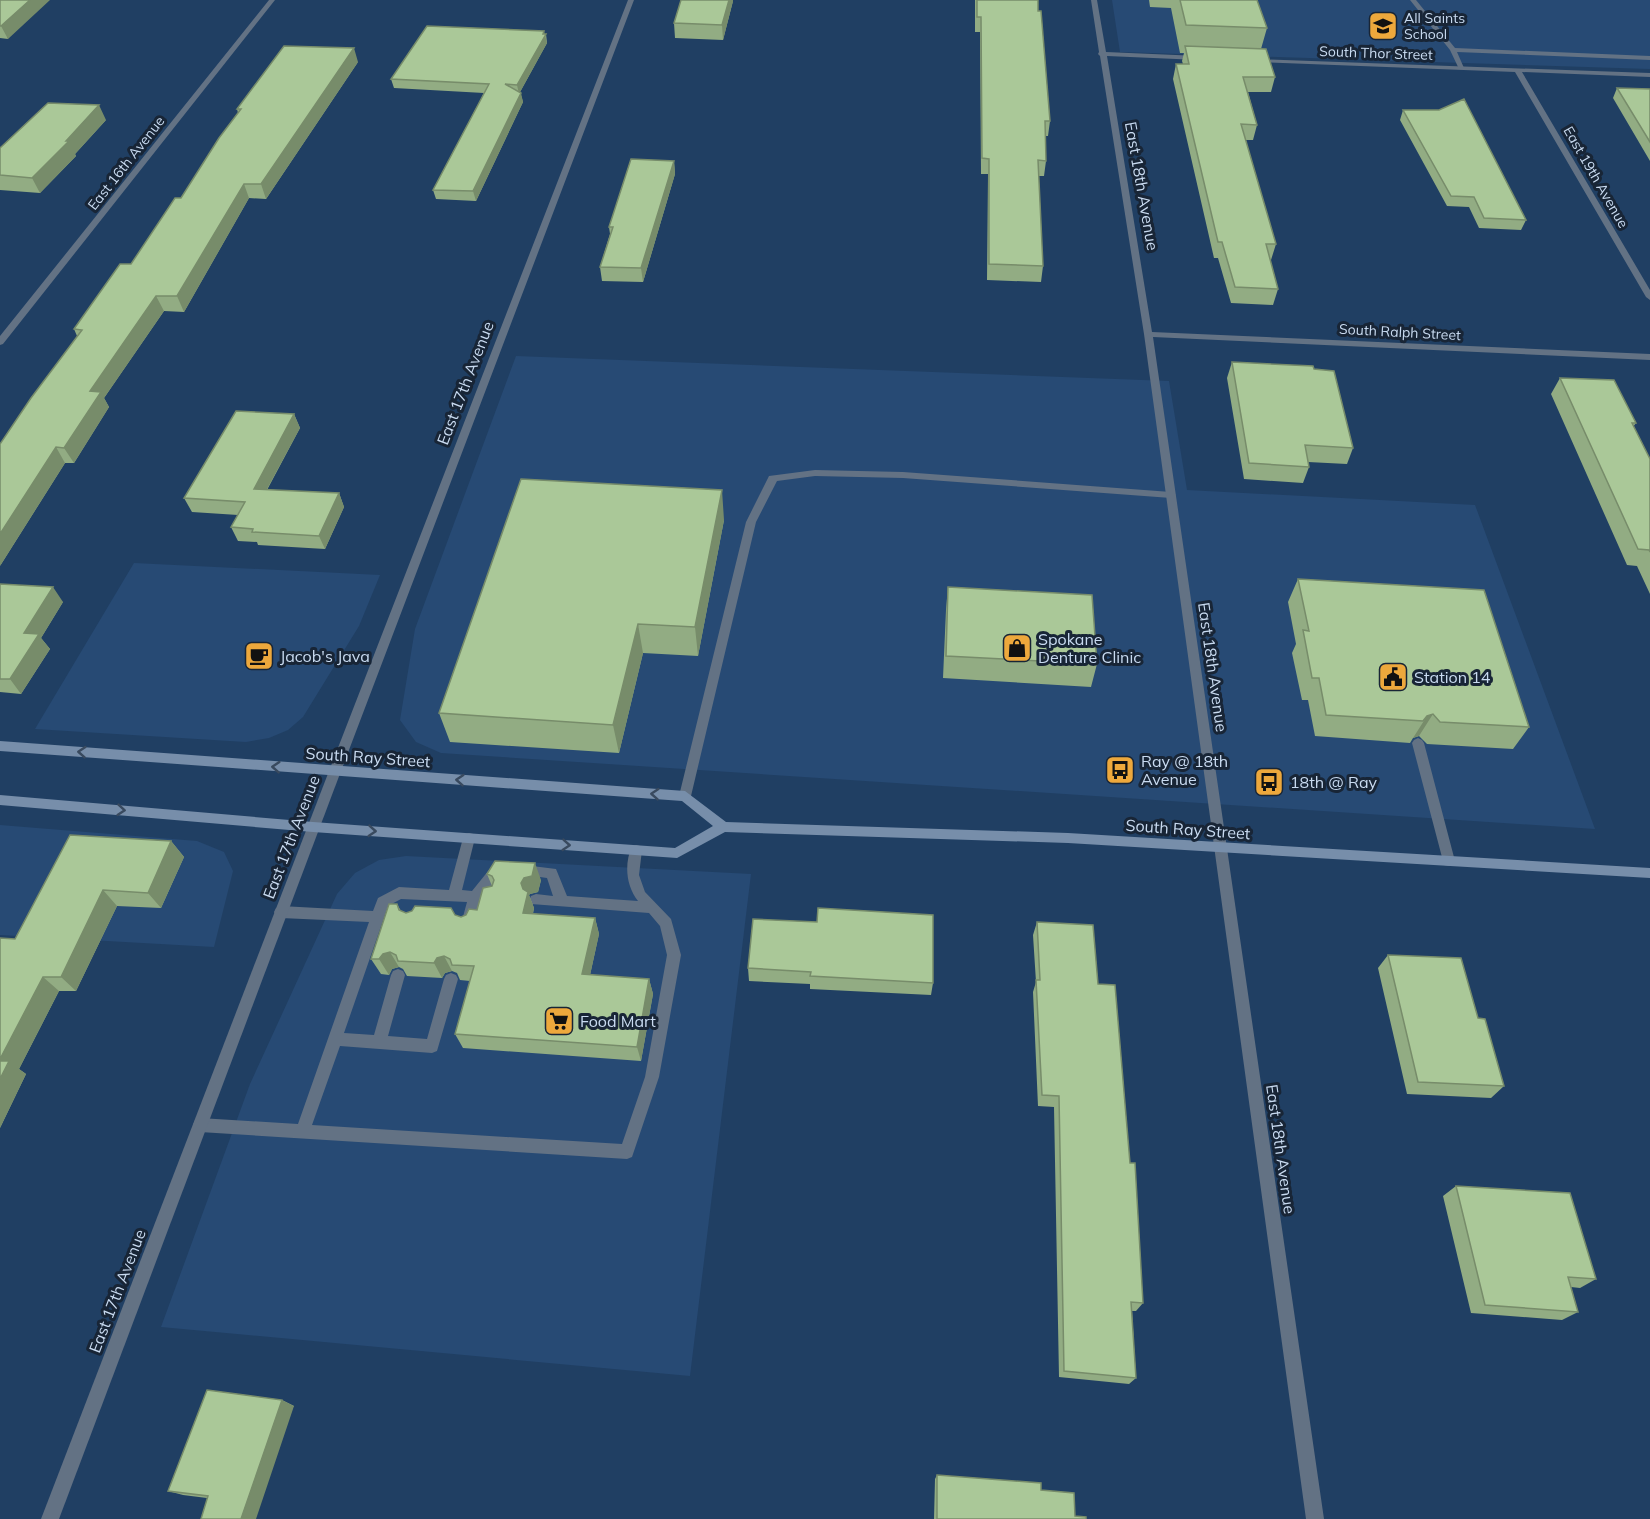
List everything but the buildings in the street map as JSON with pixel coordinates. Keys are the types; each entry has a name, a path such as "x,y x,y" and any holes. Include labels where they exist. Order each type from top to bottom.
{"main road":[{"name":"South Ray Street","path":"0,746 685,796"},
{"path":"0,800 313,827 677,853 723,826 685,796"},
{"name":"South Ray Street","path":"723,826 1068,838 1650,873"}],"street":[{"name":"East 16th Avenue","path":"0,342 272,0"},
{"name":"East 17th Avenue","path":"50,1519 631,0"},
{"name":"East 18th Avenue","path":"1094,0 1148,334 1315,1519"},
{"path":"1413,0 1453,50 1461,68"},
{"path":"1453,50 1650,58"},
{"path":"1101,54 1206,58"},
{"name":"South Thor Street","path":"1241,59 1650,75"},
{"name":"East 19th Avenue","path":"1518,71 1650,297"},
{"name":"South Ralph Street","path":"1148,334 1650,357"},
{"path":"685,796 751,522 773,478 815,473 903,475 1171,495"},
{"path":"1418,743 1449,861"},
{"path":"454,895 469,838"},
{"path":"200,1125 627,1152 652,1077 674,955 666,923 640,895 633,875 636,850"},
{"path":"468,925 475,896 499,868 551,873 561,901"},
{"path":"303,1131 383,902 399,893 492,897"},
{"path":"418,912 424,894"},
{"path":"536,900 652,908"},
{"path":"282,912 377,917"},
{"path":"379,1042 398,975"},
{"path":"335,1039 432,1046 452,979"}],"shaded area":[{"name":"All Saints School","path":"1112,0 1650,0 1650,69 1120,52"},
{"path":"516,356 1169,381 1187,490 1475,505 1595,829 441,753 416,742 400,720 415,629"},
{"path":"134,563 380,575 359,626 303,717 288,730 269,738 246,742 35,729"},
{"path":"0,825 197,841 224,852 233,871 214,947 0,935"},
{"path":"406,856 751,874 690,1376 161,1327 250,1084 337,894 355,873 379,860"}],"place":[{"name":"All Saints School","path":"1383,26"},
{"name":"Spokane Denture Clinic","path":"1017,648"},
{"name":"Jacob's Java","path":"259,656"},
{"name":"Station 14","path":"1393,677"},
{"name":"Ray @ 18th Avenue","path":"1120,770"},
{"name":"18th @ Ray","path":"1269,782"},
{"name":"Food Mart","path":"559,1021"}]}
